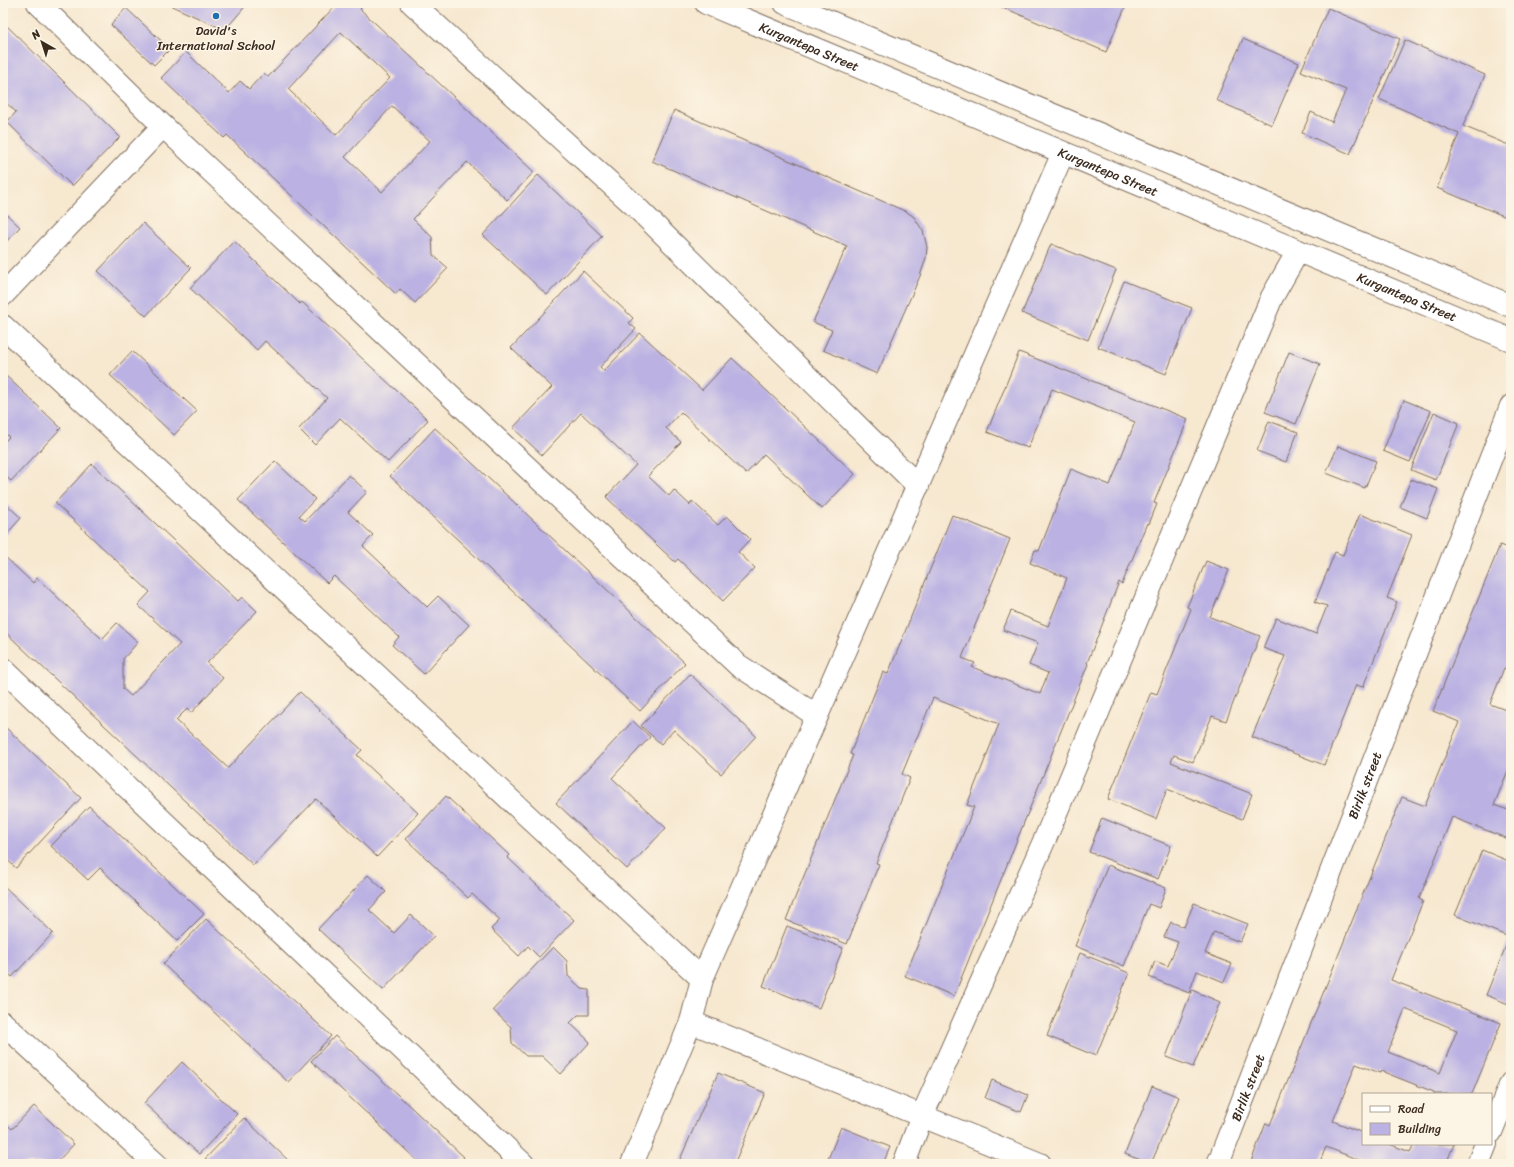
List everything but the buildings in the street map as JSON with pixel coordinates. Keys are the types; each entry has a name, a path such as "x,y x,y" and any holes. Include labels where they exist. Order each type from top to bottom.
{"street":[{"path":"38,3 163,126 738,665 817,716"},
{"path":"412,3 633,204 918,486"},
{"name":"Kurgantepa Street","path":"706,3 1511,340"},
{"path":"785,3 1511,306"},
{"path":"3,295 163,126"},
{"path":"632,1164 690,1022 702,979 1063,153"},
{"path":"904,1164 922,1116 1048,832 1272,297 1298,251"},
{"path":"3,326 702,979"},
{"name":"Birlik street","path":"1218,1164 1511,406"},
{"path":"3,670 523,1164"},
{"path":"690,1022 1040,1164"},
{"path":"3,1023 156,1164"},
{"path":"1492,1130 1511,1083"},
{"path":"1478,1164 1486,1145"}],"place":[{"name":"David's International School","path":"216,16"}]}
